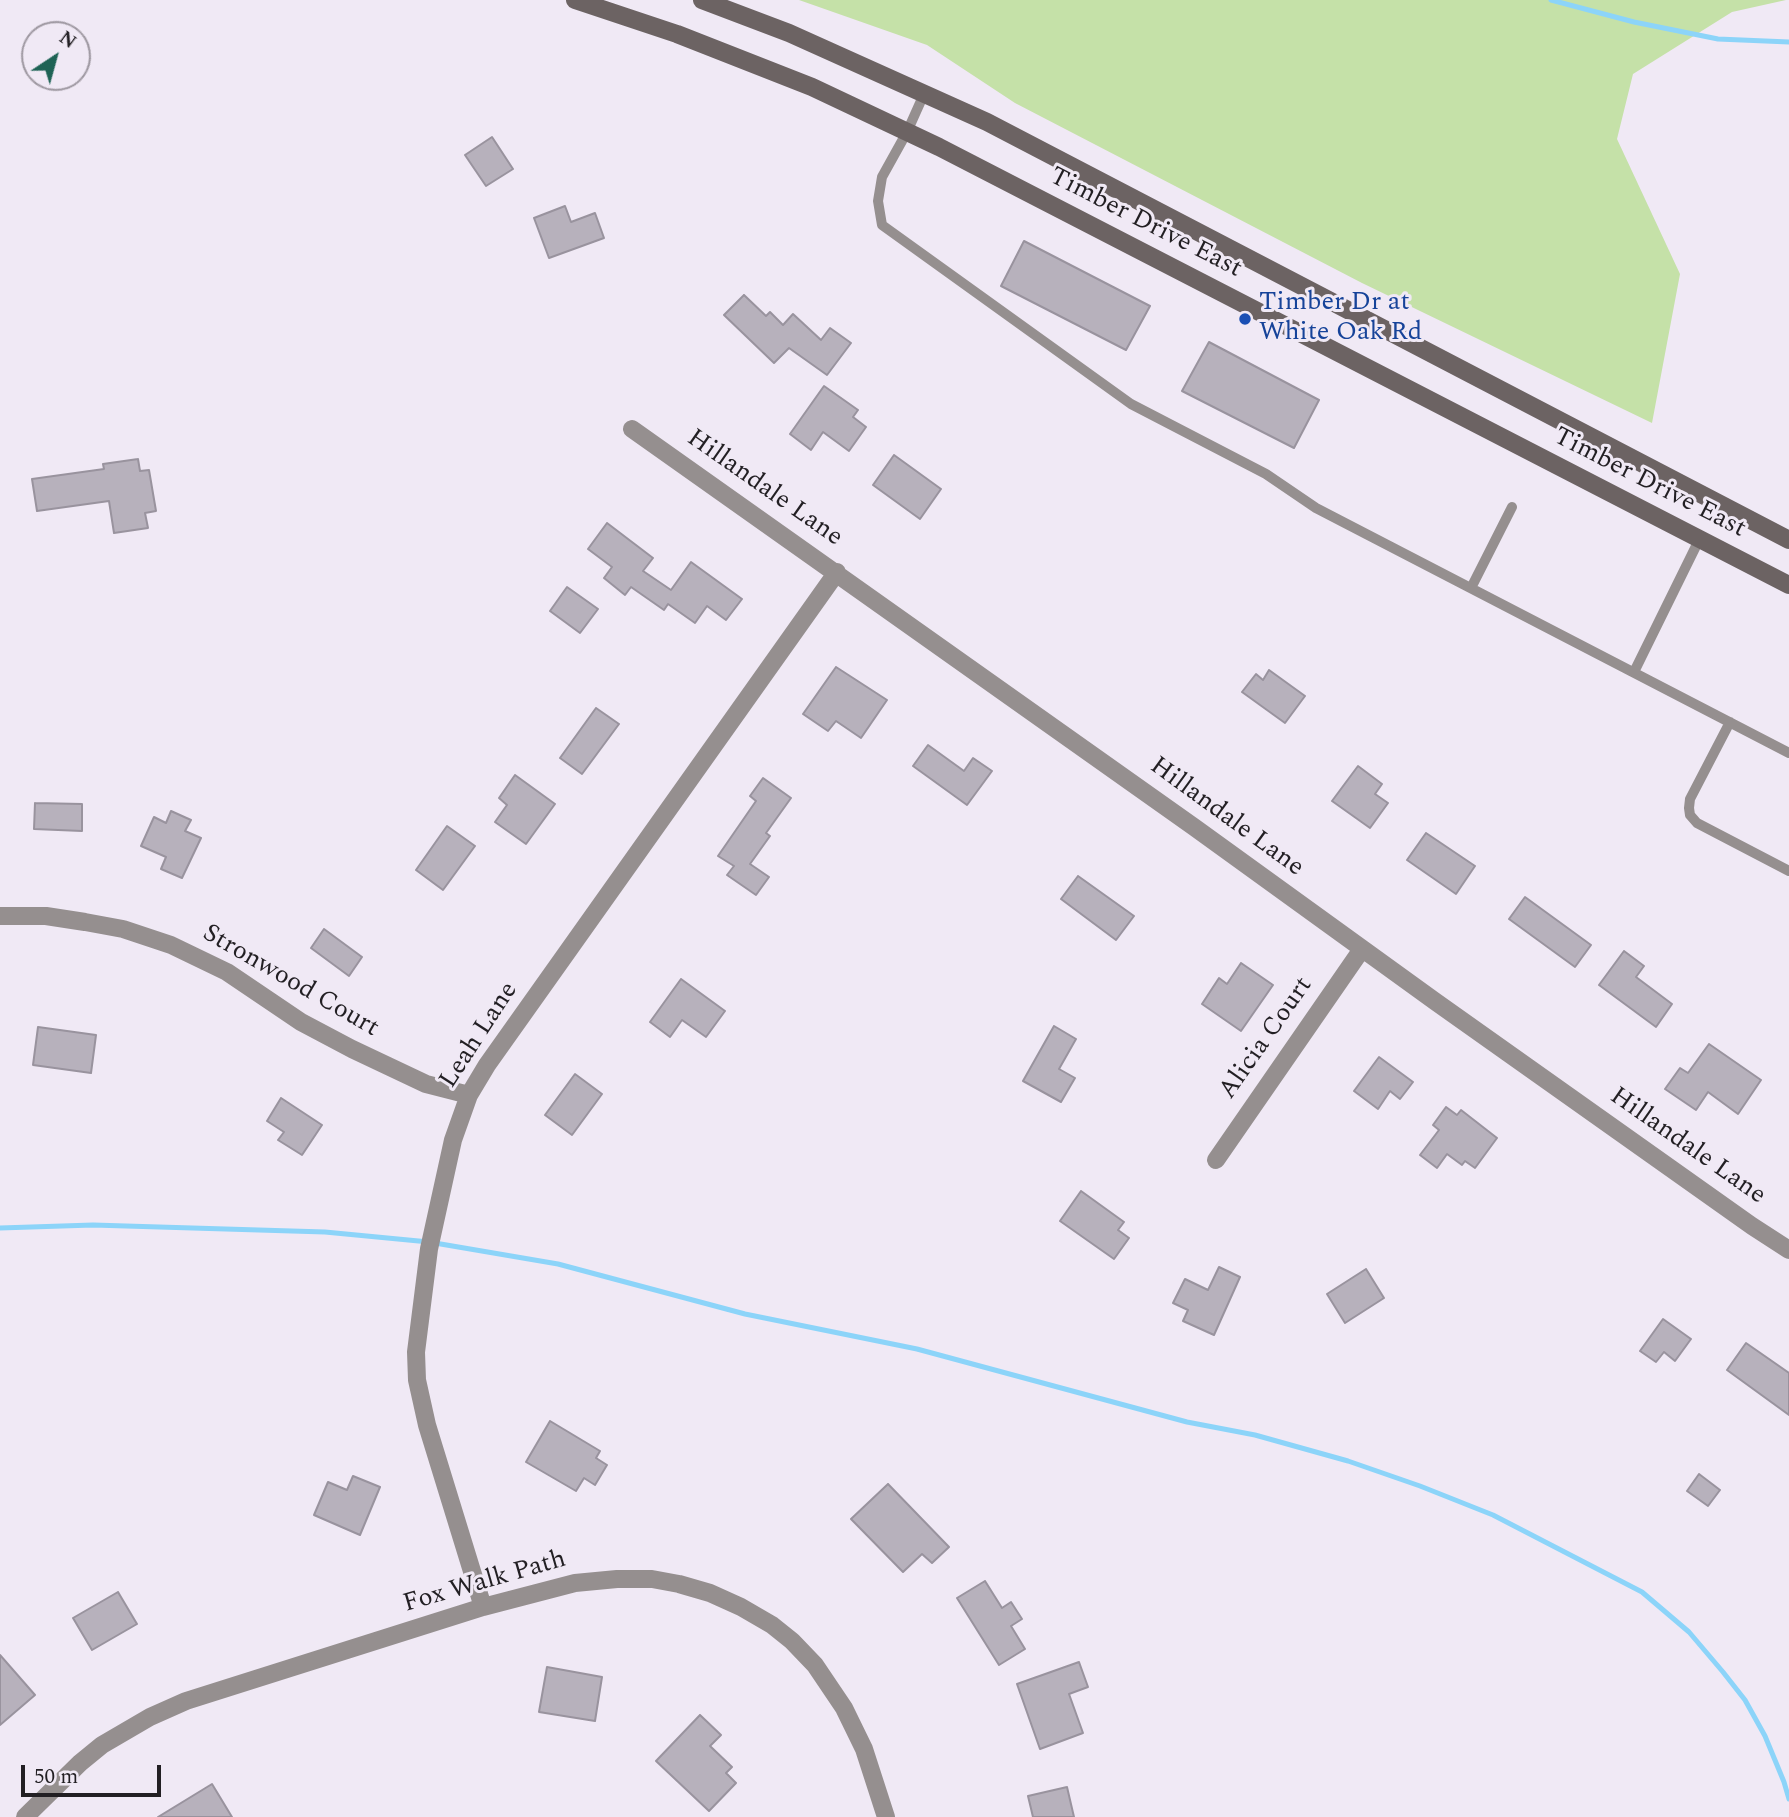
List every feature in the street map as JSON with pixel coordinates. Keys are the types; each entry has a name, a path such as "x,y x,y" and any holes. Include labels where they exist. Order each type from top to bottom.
{"main road":[{"name":"Timber Drive East","path":"575,0 677,34 812,86 907,132 1789,585"},
{"name":"Timber Drive East","path":"702,0 789,33 999,129 1789,540"}],"street":[{"name":"Hillandale Lane","path":"632,429 1789,1250"},
{"name":"Leah Lane","path":"483,1607 427,1425 416,1380 419,1324 429,1249 453,1140 469,1095 486,1065 837,572"},
{"name":"Stronwood Court","path":"0,916 46,916 85,922 123,929 171,945 227,972 301,1022 352,1049 426,1084 469,1095"},
{"name":"Alicia Court","path":"1216,1160 1362,948"},
{"name":"Fox Walk Path","path":"25,1817 102,1745 150,1717 186,1701 483,1607 575,1583 617,1578 652,1579 710,1593 741,1606 772,1625 792,1642 815,1665 844,1708 864,1749 886,1817"}],"lane":[{"path":"924,94 882,177 878,201 883,225 1131,404 1266,474 1316,508 1789,753"},
{"path":"1471,588 1512,507"},
{"path":"1634,672 1699,540"},
{"path":"1730,722 1690,799 1690,815 1697,823 1789,871"}],"green space":[{"path":"799,0 1786,0 1732,12 1633,74 1617,139 1680,274 1652,423 1362,283 1015,103 927,45"}],"building":[{"path":"492,137 513,169 486,186 465,155"},
{"path":"565,206 571,222 595,213 604,238 549,258 534,218"},
{"path":"1024,241 1150,306 1126,350 1001,286"},
{"path":"744,295 766,316 770,312 783,325 793,314 821,340 830,328 851,343 827,375 789,348 774,363 724,315"},
{"path":"1209,342 1319,400 1294,448 1182,391"},
{"path":"824,386 858,410 853,417 866,427 849,451 823,432 811,450 790,434"},
{"path":"894,455 941,489 920,519 873,485"},
{"path":"138,459 140,471 149,470 156,511 145,513 148,528 114,533 109,501 37,511 32,479 104,469 103,464"},
{"path":"607,523 653,558 643,571 671,590 691,562 742,599 726,620 707,606 695,623 668,604 664,610 631,587 625,595 604,578 612,567 588,549"},
{"path":"567,587 598,609 580,633 550,611"},
{"path":"836,667 887,700 861,738 836,721 828,731 803,714"},
{"path":"1269,670 1305,696 1285,723 1242,692 1256,674 1263,680"},
{"path":"596,708 619,724 582,774 560,758"},
{"path":"928,745 964,771 973,758 992,771 967,805 913,766"},
{"path":"1358,766 1382,784 1375,794 1388,803 1370,828 1332,801"},
{"path":"515,775 555,804 526,844 495,822 507,805 499,798"},
{"path":"763,778 791,798 766,833 770,836 750,864 769,877 756,895 727,875 734,866 718,856 756,801 750,796"},
{"path":"35,803 82,804 82,831 34,829"},
{"path":"171,811 191,820 185,831 201,838 182,878 161,869 166,857 141,846 154,817 166,823"},
{"path":"447,826 475,846 443,890 416,870"},
{"path":"1426,833 1475,866 1456,894 1407,860"},
{"path":"1078,876 1134,916 1116,940 1061,899"},
{"path":"1525,897 1591,945 1575,967 1509,919"},
{"path":"324,929 362,957 349,976 311,948"},
{"path":"1624,951 1644,966 1636,977 1672,1004 1656,1027 1599,985"},
{"path":"1241,963 1273,985 1241,1031 1202,1004 1219,978 1227,984"},
{"path":"681,979 725,1011 706,1037 682,1020 670,1037 650,1022"},
{"path":"1054,1026 1076,1039 1059,1069 1075,1078 1061,1102 1023,1081"},
{"path":"38,1027 96,1035 91,1073 33,1065"},
{"path":"1709,1044 1761,1080 1738,1114 1708,1092 1696,1110 1665,1089 1680,1068 1688,1073"},
{"path":"1379,1057 1413,1082 1400,1099 1390,1091 1378,1109 1354,1091"},
{"path":"575,1074 602,1094 572,1135 545,1115"},
{"path":"281,1098 322,1125 302,1155 278,1140 284,1132 267,1121"},
{"path":"1446,1107 1457,1115 1461,1110 1497,1138 1475,1168 1465,1161 1462,1165 1447,1154 1437,1168 1420,1155 1439,1130 1433,1125"},
{"path":"1081,1191 1124,1222 1118,1230 1129,1238 1114,1259 1060,1221"},
{"path":"1219,1267 1240,1277 1214,1335 1183,1321 1188,1310 1173,1303 1185,1279 1208,1290"},
{"path":"1366,1269 1384,1298 1345,1323 1327,1294"},
{"path":"1663,1319 1691,1339 1675,1361 1664,1352 1656,1362 1640,1351"},
{"path":"1746,1343 1789,1373 1789,1415 1727,1370"},
{"path":"550,1421 600,1451 596,1458 607,1465 595,1485 584,1478 576,1491 526,1462"},
{"path":"1699,1474 1720,1490 1708,1506 1687,1491"},
{"path":"353,1476 380,1487 360,1535 314,1515 328,1482 347,1490"},
{"path":"888,1484 949,1547 932,1563 922,1554 903,1572 851,1519"},
{"path":"985,1581 1002,1608 1011,1602 1022,1619 1011,1626 1025,1649 999,1665 957,1598"},
{"path":"118,1592 137,1624 92,1650 73,1618"},
{"path":"0,1655 35,1695 0,1725"},
{"path":"1079,1662 1088,1687 1069,1694 1083,1733 1040,1749 1017,1684"},
{"path":"547,1667 602,1677 595,1721 539,1712"},
{"path":"700,1715 721,1735 710,1746 732,1767 726,1773 736,1783 709,1811 656,1761"},
{"path":"212,1784 232,1817 158,1817"},
{"path":"1067,1787 1074,1817 1033,1817 1028,1796"}],"waterway":[{"path":"1551,0 1634,22 1718,39 1789,42"},
{"path":"0,1228 93,1225 325,1232 429,1242 558,1264 745,1314 917,1349 1187,1422 1255,1435 1348,1461 1493,1515 1642,1592 1689,1632 1745,1700 1765,1736 1789,1799"}],"place":[{"name":"Timber Dr at White Oak Rd","path":"1245,319"}]}
